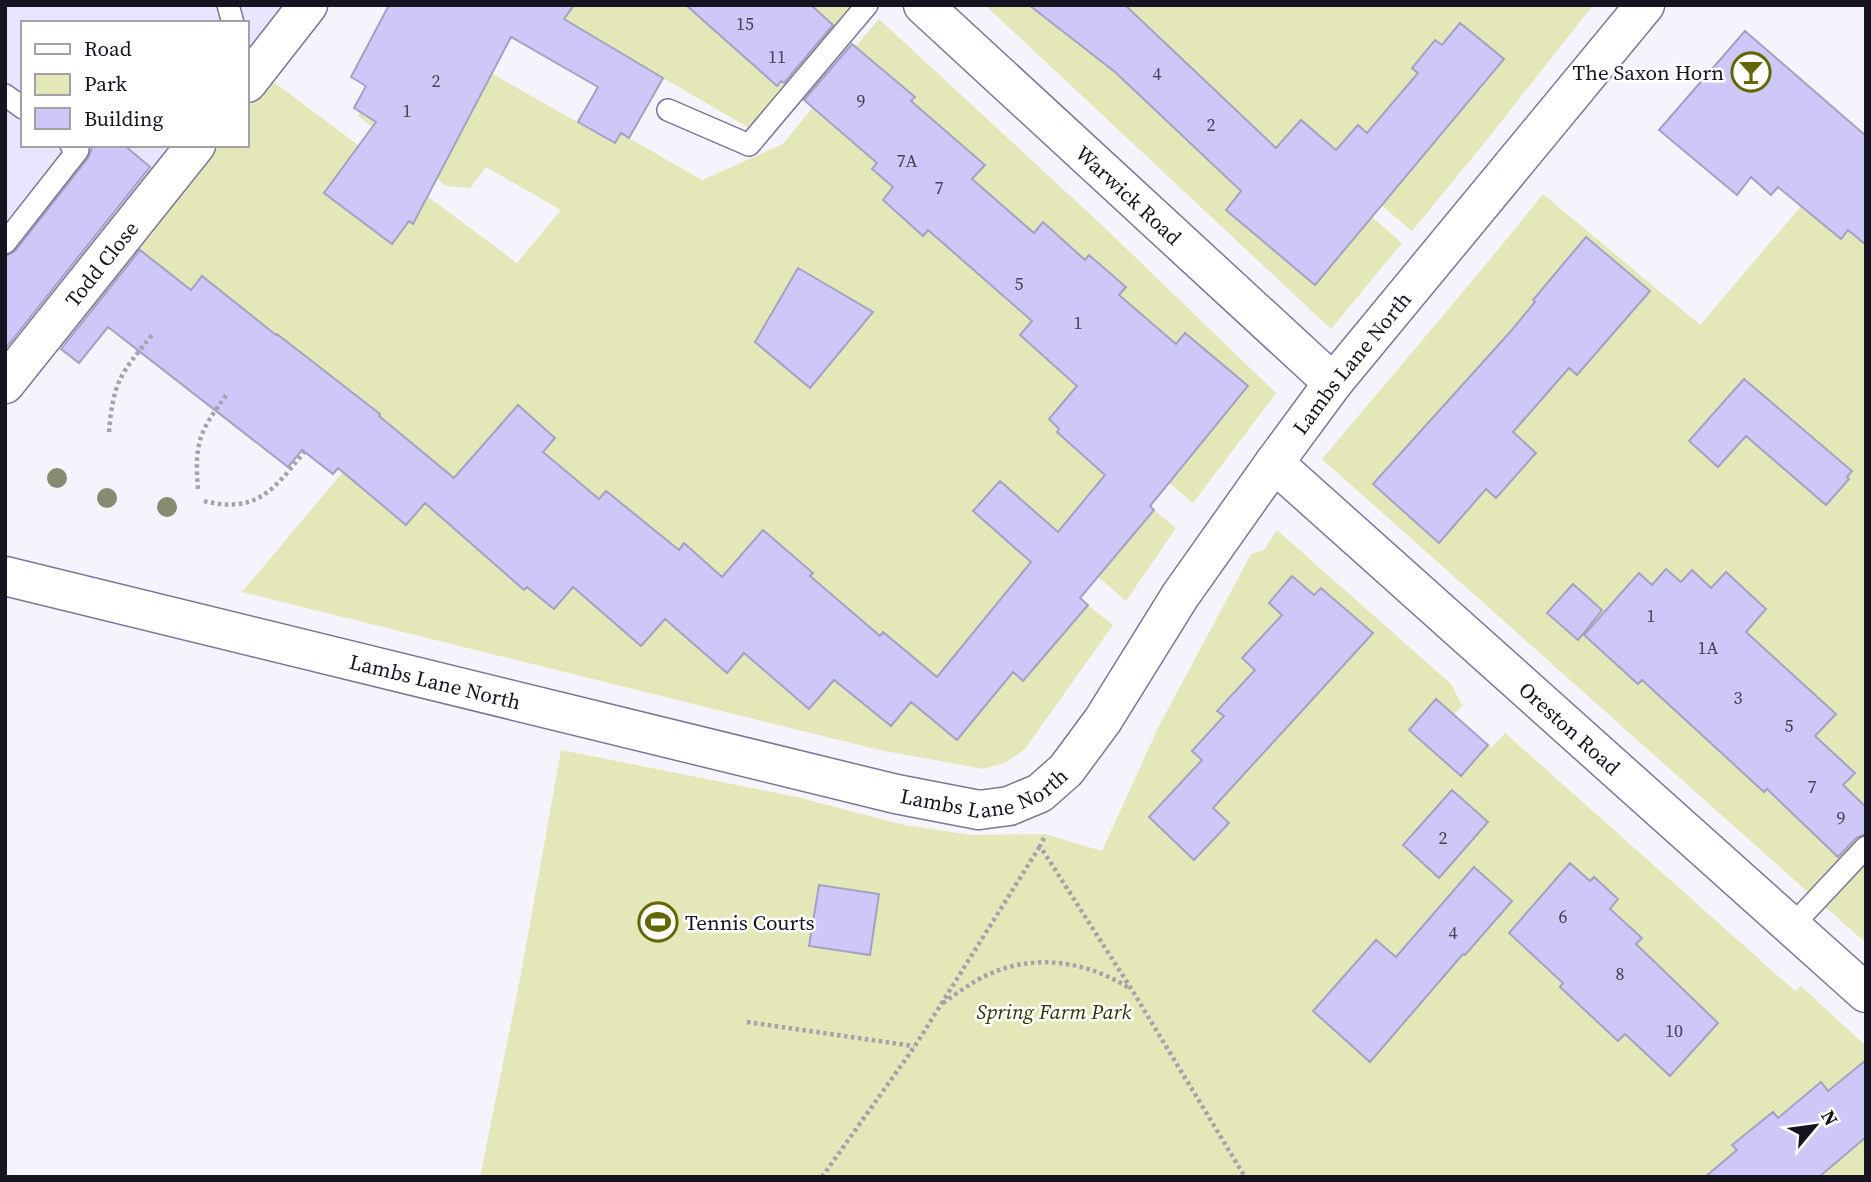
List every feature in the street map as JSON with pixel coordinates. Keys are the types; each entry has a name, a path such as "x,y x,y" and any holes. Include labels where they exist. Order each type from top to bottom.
{"street":[{"path":"250,72 308,5"},
{"name":"Warwick Road","path":"923,5 1333,383"},
{"name":"Lambs Lane North","path":"5,576 883,791 979,810 1009,806 1040,793 1066,770 1103,720 1180,596 1333,383 1645,5"},
{"name":"Todd Close","path":"5,384 195,147"},
{"name":"Oreston Road","path":"1274,463 1866,993"}],"lane":[{"path":"668,110 749,145 866,5"},
{"path":"5,95 21,107"},
{"path":"5,243 78,150 74,147"},
{"path":"1791,927 1866,847"}],"path":[{"path":"109,432 114,388 122,373 152,335"},
{"path":"198,489 197,457 203,428 228,393"},
{"path":"204,501 234,506 265,494 281,481 303,452"},
{"path":"822,1177 915,1046 1045,834"},
{"path":"1040,846 1132,990 1245,1177"},
{"path":"941,1005 976,981 1007,967 1039,962 1083,966 1112,977 1132,990"},
{"path":"747,1022 915,1046"}],"shaded area":[{"path":"5,5 284,5 248,60 248,21 21,21 21,147 181,147 5,368"}],"green space":[{"path":"537,5 859,5 751,129"},
{"path":"985,5 1593,5 1412,231 1337,168 1328,179 1402,243 1331,329"},
{"path":"879,19 1105,228 1276,393 1193,503 1124,446 1086,458 1108,472 1176,528 1126,601 1053,538 1044,519 1017,549 1113,625 1024,750 1004,763 984,769 879,750 242,592 358,454 351,450 380,413 353,393 342,406 277,391 305,355 278,334 267,348 202,332 229,297 203,276 191,290 108,321 90,308 217,147 248,147 248,109 271,80 517,263 561,210 486,167 470,188 446,186 358,116 360,112 354,108 366,86 351,77 369,44 405,24 614,143 620,133 702,180 783,144 812,108 807,103"},
{"path":"1866,130 1866,835 1810,894 1322,459 1543,194 1700,325"},
{"name":"Spring Farm Park","path":"1277,530 1451,684 1462,705 1454,715 1491,748 1505,733 1795,991 1801,986 1866,1046 1866,1176 480,1177 520,979 561,750 797,797 904,825 972,835 1045,834 1102,851 1158,728 1251,554 1264,550"},
{"path":"1866,861 1866,943 1823,905"}],"building":[{"path":"389,5 574,5 564,19 663,78 629,138 621,133 615,143 578,122 598,87 511,37 413,224 409,221 392,244 324,193 376,122 354,108 366,86 351,77"},
{"path":"686,5 811,5 833,25 784,83 781,81 777,86"},
{"path":"1029,5 1125,5 1276,148 1301,120 1336,150 1358,125 1367,133 1418,73 1412,68 1435,40 1442,45 1460,23 1504,59 1315,285 1226,210 1241,191 1115,72"},
{"name":"The Saxon Horn","path":"1745,31 1866,136 1866,245 1848,230 1841,239 1778,187 1771,195 1751,177 1737,195 1659,130"},
{"path":"852,44 915,97 911,101 985,165 972,179 1034,233 1043,222 1085,260 1089,255 1126,287 1119,295 1176,344 1185,333 1248,386 1150,506 1154,510 1080,598 1088,605 1023,681 1013,672 957,740 911,702 891,726 834,680 809,709 744,653 727,673 665,619 641,646 573,587 554,609 527,587 524,590 425,503 406,525 338,468 333,474 302,450 288,467 108,327 79,363 61,349 140,250 191,290 202,276 380,414 379,416 454,478 518,405 555,438 543,452 599,499 606,491 679,550 684,543 722,577 763,530 813,573 810,576 880,636 883,632 937,677 1031,562 973,511 1000,481 1058,532 1105,475 1057,432 1059,429 1049,419 1077,386 1020,335 1032,321 928,230 923,236 883,200 893,187 872,169 877,163 804,100"},
{"path":"92,147 126,147 150,167 5,349 5,256 15,251 88,158"},
{"path":"1586,237 1650,291 1577,375 1569,368 1513,432 1536,453 1496,498 1486,489 1439,543 1373,484 1511,331 1535,302 1533,300"},
{"path":"798,268 873,312 810,388 755,342"},
{"path":"1744,379 1852,471 1847,477 1849,479 1826,505 1746,436 1718,467 1689,441"},
{"path":"1666,569 1681,582 1692,570 1711,588 1726,572 1766,609 1746,632 1836,714 1815,736 1855,773 1843,785 1866,807 1866,834 1856,838 1838,857 1767,789 1764,792 1642,680 1638,684 1584,635 1639,573 1652,585"},
{"path":"1292,576 1314,595 1321,588 1373,633 1213,808 1229,823 1194,860 1149,817 1202,760 1192,751 1224,716 1217,711 1255,670 1242,658 1282,615 1269,603"},
{"path":"1573,584 1602,610 1578,640 1547,613"},
{"path":"1436,699 1488,745 1461,776 1409,730"},
{"path":"1452,790 1488,822 1439,878 1403,845"},
{"path":"1570,863 1590,881 1594,877 1618,899 1610,909 1642,938 1636,944 1718,1023 1670,1076 1625,1034 1618,1041 1560,987 1563,983 1509,933"},
{"path":"1474,867 1512,901 1370,1062 1313,1011 1376,940 1396,957"},
{"path":"819,885 879,894 870,955 809,946"},
{"path":"1866,1060 1866,1137 1819,1177 1705,1177 1737,1150 1732,1145 1773,1112 1778,1118 1821,1082 1828,1091"}],"place":[{"name":"The Saxon Horn","path":"1751,72"},
{"name":"Tennis Courts","path":"658,922"}]}
